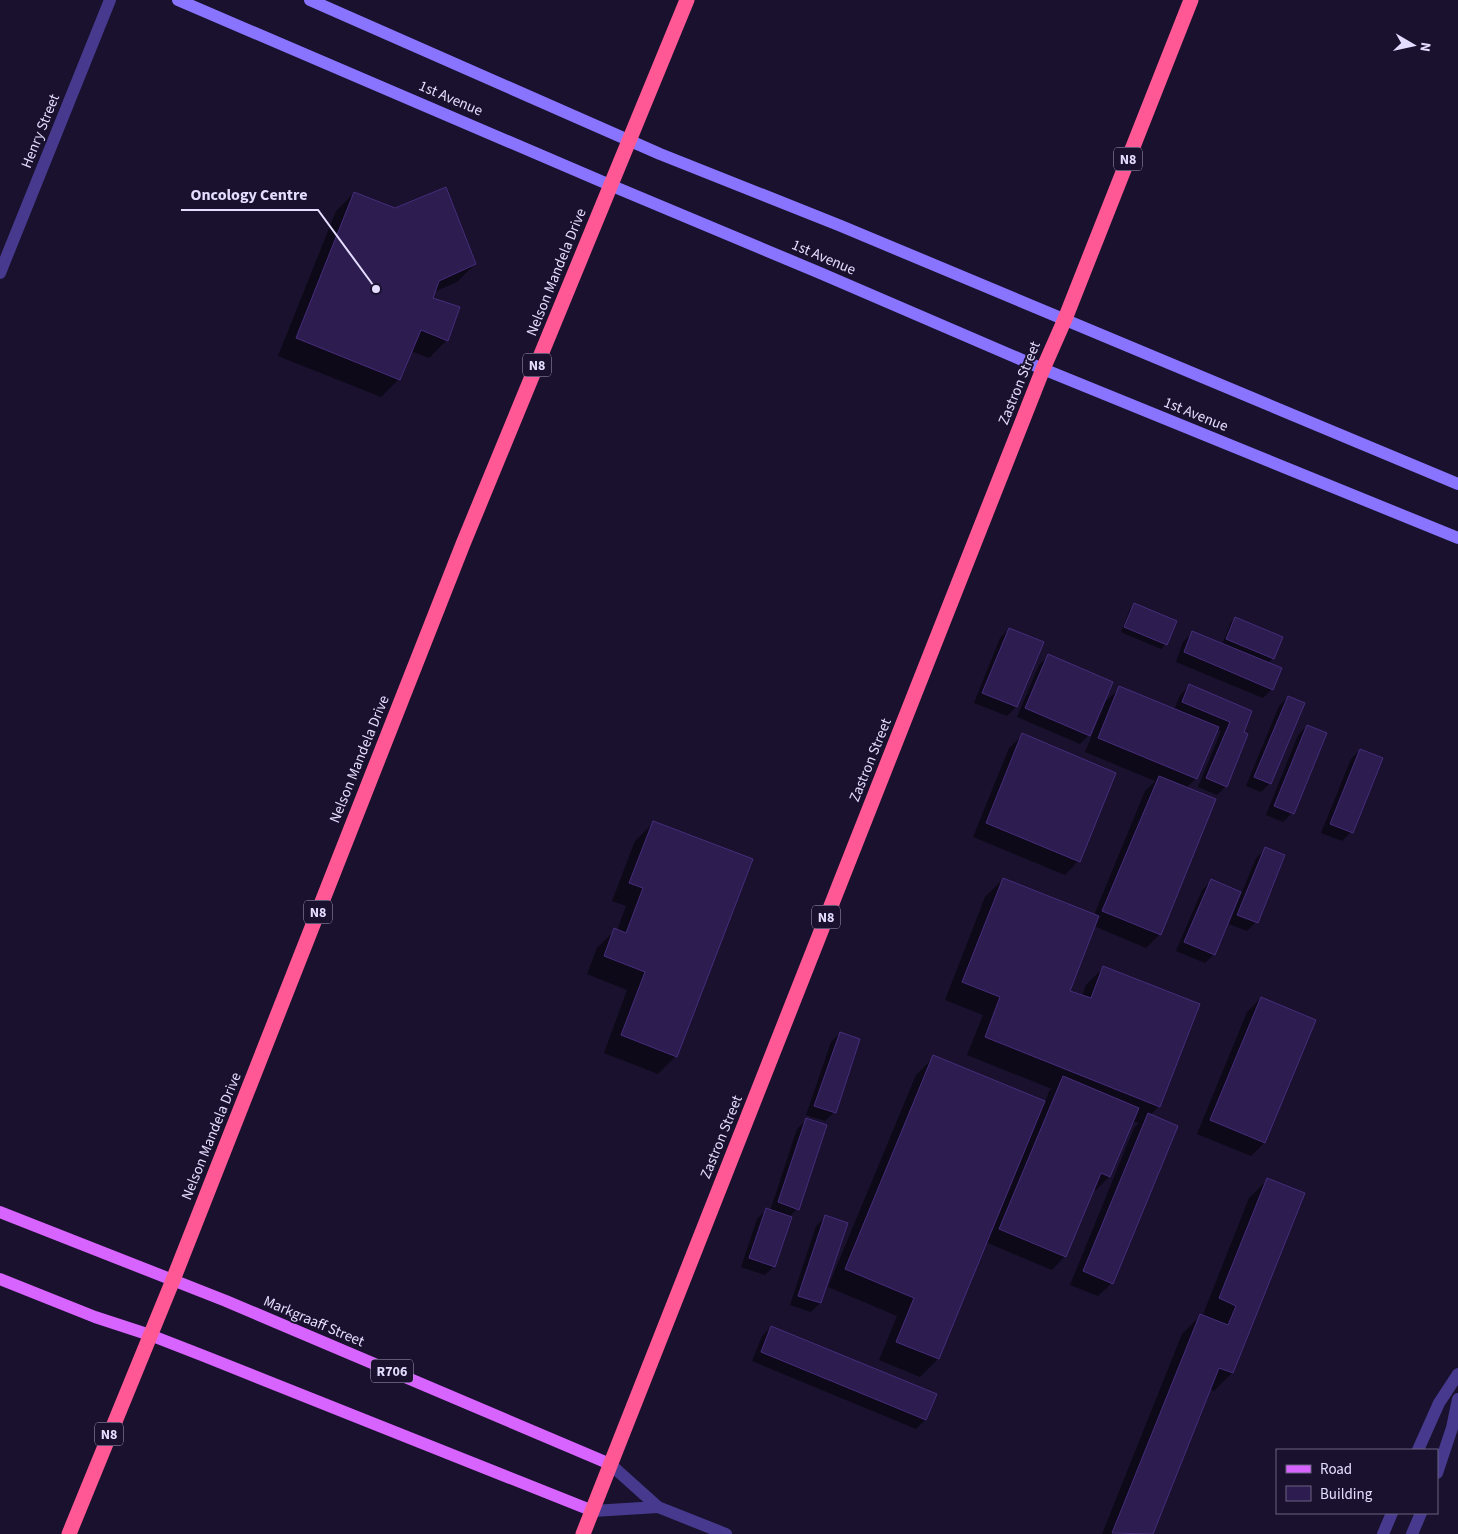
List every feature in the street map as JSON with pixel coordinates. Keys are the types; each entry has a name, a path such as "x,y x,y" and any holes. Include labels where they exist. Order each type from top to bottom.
{"highway":[{"name":"Nelson Mandela Drive","path":"69,1534 173,1280 463,544 687,0"},
{"name":"Zastron Street","path":"583,1534 1043,369 1065,319 1191,0"}],"main road":[{"name":"Markgraaff Street","path":"0,1212 226,1301 610,1464"},
{"name":"Markgraaff Street","path":"0,1279 95,1317 150,1335 593,1511"}],"street":[{"name":"Henry Street","path":"0,273 110,0"},
{"name":"1st Avenue","path":"178,0 610,185 820,272 1043,369 1458,538"},
{"path":"310,0 630,142 850,230 1458,484"},
{"path":"1418,1449 1439,1403 1458,1374"},
{"path":"1438,1470 1452,1428 1458,1400"},
{"name":"Markgraaff Street","path":"610,1464 658,1507 726,1534"},
{"name":"Markgraaff Street","path":"593,1511 658,1507"},
{"path":"1383,1534 1392,1514"},
{"path":"1412,1534 1421,1514"}],"building":[{"path":"446,187 476,264 439,281 433,298 460,307 448,341 421,330 400,380 296,338 354,192 395,208"},
{"path":"1134,603 1177,621 1167,645 1124,627"},
{"path":"1235,617 1283,637 1274,659 1226,639"},
{"path":"1009,628 1044,642 1017,707 982,693"},
{"path":"1192,631 1282,668 1273,690 1184,652"},
{"path":"1048,654 1113,682 1090,736 1025,708"},
{"path":"1189,684 1252,711 1244,732 1248,734 1227,787 1206,778 1230,722 1182,702"},
{"path":"1119,686 1219,727 1197,779 1098,738"},
{"path":"1288,696 1305,703 1271,784 1254,777"},
{"path":"1307,725 1327,733 1294,814 1274,806"},
{"path":"1022,733 1116,773 1080,862 986,823"},
{"path":"1360,749 1383,758 1353,833 1330,824"},
{"path":"1159,776 1216,799 1161,935 1102,911"},
{"path":"653,821 753,859 677,1057 621,1035 645,972 604,956 614,928 626,933 643,888 629,883"},
{"path":"1265,847 1285,855 1258,923 1237,915"},
{"path":"1003,878 1099,916 1070,991 1091,998 1103,966 1200,1004 1160,1107 985,1037 1000,997 962,982"},
{"path":"1211,879 1241,892 1215,955 1184,942"},
{"path":"1261,997 1316,1020 1265,1143 1210,1120"},
{"path":"840,1032 860,1039 836,1113 814,1106"},
{"path":"933,1055 1045,1101 939,1359 896,1342 914,1298 845,1269"},
{"path":"1063,1076 1139,1108 1110,1177 1101,1173 1066,1257 999,1229"},
{"path":"1148,1113 1178,1126 1113,1284 1083,1271"},
{"path":"806,1118 827,1125 799,1210 778,1202"},
{"path":"1267,1178 1305,1193 1233,1373 1219,1368 1153,1534 1112,1533 1200,1314 1228,1325 1236,1306 1219,1298"},
{"path":"766,1208 792,1217 775,1267 749,1258"},
{"path":"825,1215 848,1223 821,1303 798,1296"},
{"path":"771,1326 937,1394 926,1420 761,1352"}],"place":[{"name":"Oncology Centre","path":"376,289"}]}
